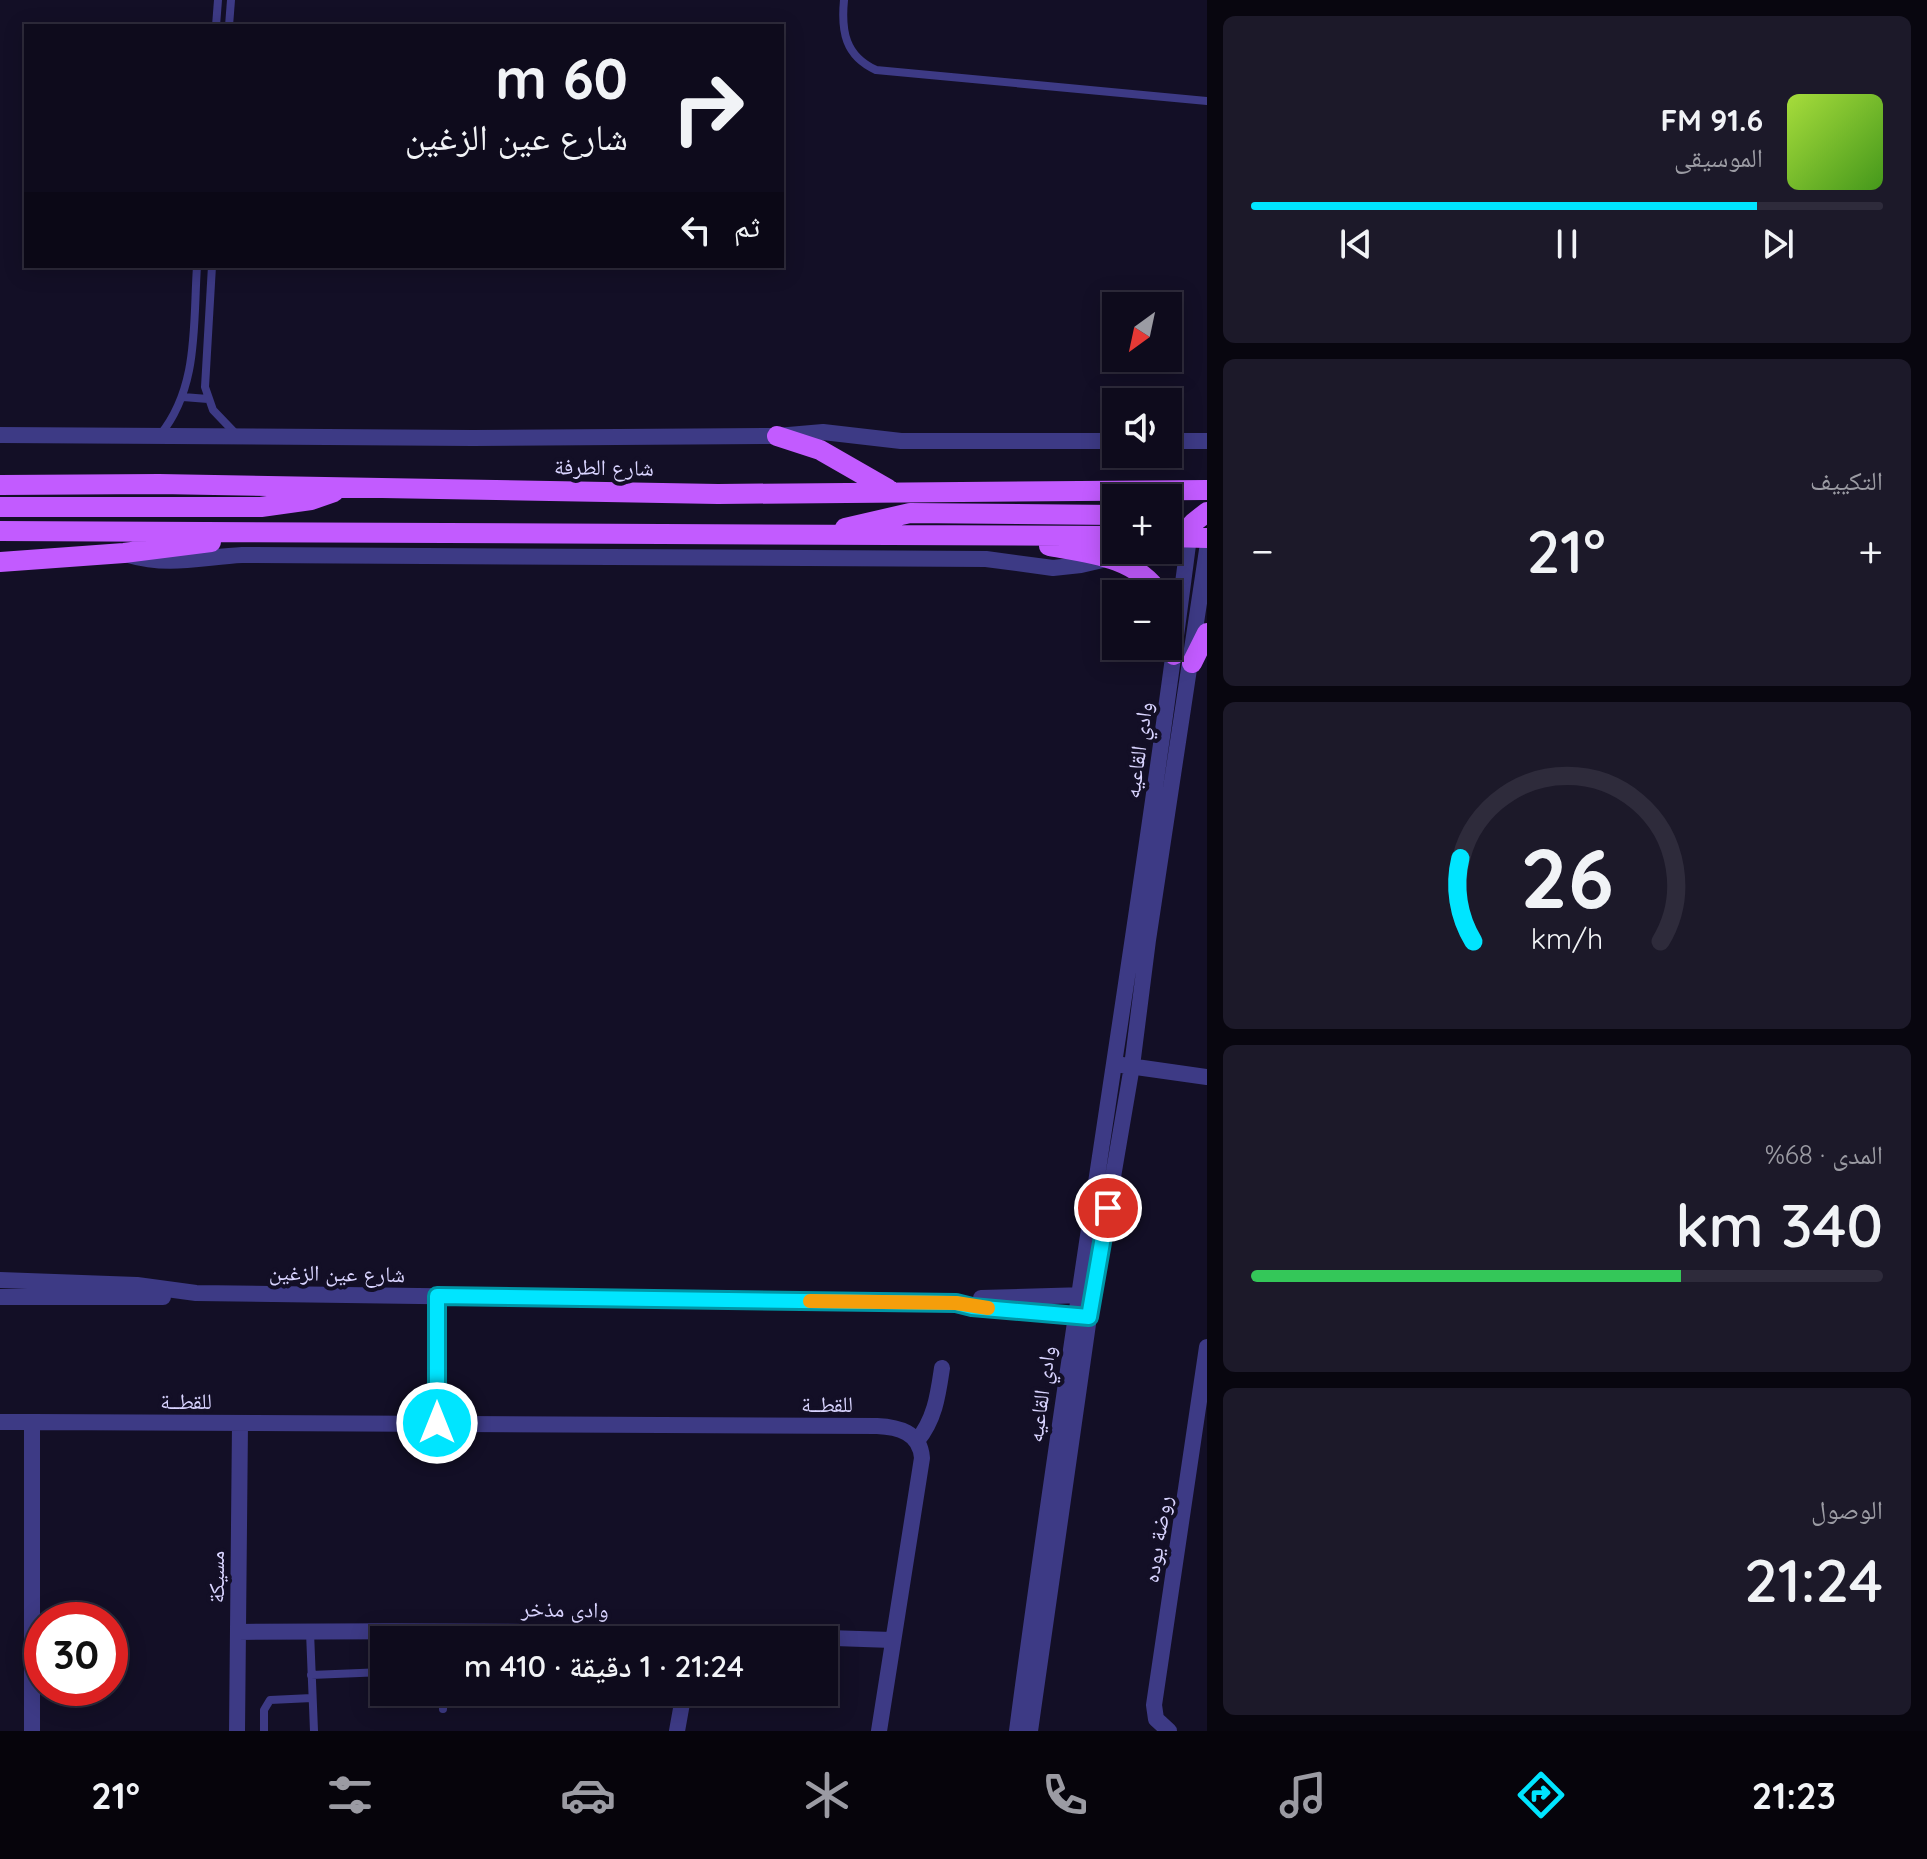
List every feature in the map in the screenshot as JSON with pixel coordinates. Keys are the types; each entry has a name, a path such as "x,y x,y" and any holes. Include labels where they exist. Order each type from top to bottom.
{"main road":[{"path":"777,436 820,450 891,491"},
{"name":"شارع الطرفة","path":"0,485 159,484 718,494 891,491 1102,493"},
{"path":"0,507 261,507 311,500 353,487"},
{"name":"شارع الطرفة","path":"1182,494 1202,493"},
{"path":"1188,537 1195,520 1207,512"},
{"path":"822,535 910,513 1102,515"},
{"path":"0,531 1102,536"},
{"path":"0,562 170,549 257,533"},
{"path":"986,537 1102,557"},
{"path":"1126,564 1147,580"},
{"path":"1183,659 1207,633"}],"street":[{"name":"شارع الطرفة","path":"0,435 777,436 823,432 901,441 1102,441"},
{"path":"1182,441 1207,441"},
{"name":"وادي القاعيه","path":"1017,1731 1082,1316 1148,940 1183,659 1188,537"},
{"name":"وادي القاعيه","path":"1183,659 1207,550"},
{"path":"124,553 156,562 242,555 986,559 1044,568 1072,567 1102,560"},
{"path":"1124,1065 1207,1077"},
{"name":"شارع عين الزغين","path":"0,1280 137,1285 196,1293 956,1303 1082,1316"},
{"name":"شارع عين الزغين","path":"0,1297 172,1297 196,1293"},
{"name":"شارع عين الزغين","path":"956,1303 977,1298 1086,1295"},
{"path":"437,1296 437,1423"},
{"name":"وادي القاعيه","path":"1030,1731 1082,1316"},
{"name":"روضة يوده","path":"1169,1731 1156,1719 1154,1705 1207,1347"},
{"path":"879,1731 922,1458 917,1441 928,1427 935,1410 942,1368"},
{"name":"للقطــة","path":"0,1422 877,1426 901,1429 917,1441"},
{"path":"32,1422 32,1731"},
{"name":"مسيكة","path":"237,1731 240,1423"},
{"name":"وادي مذخر","path":"238,1632 370,1633"},
{"name":"وادي مذخر","path":"838,1639 892,1640"},
{"path":"677,1731 681,1706"}],"lane":[{"path":"216,24 218,0"},
{"path":"229,24 231,0"},
{"path":"844,0 842,29 848,46 860,61 876,70 1207,101"},
{"path":"160,435 183,397 189,372 197,268"},
{"path":"212,268 204,374 208,399 220,420 239,437"},
{"path":"183,397 208,399"},
{"path":"310,1631 314,1731"},
{"path":"311,1675 370,1673"},
{"path":"264,1731 264,1710 270,1700 312,1698"}],"slow traffic":[{"path":"810,1301 956,1303 988,1308"}],"route":[{"path":"437,1423 437,1296 956,1303 1089,1317 1108,1208"}]}
